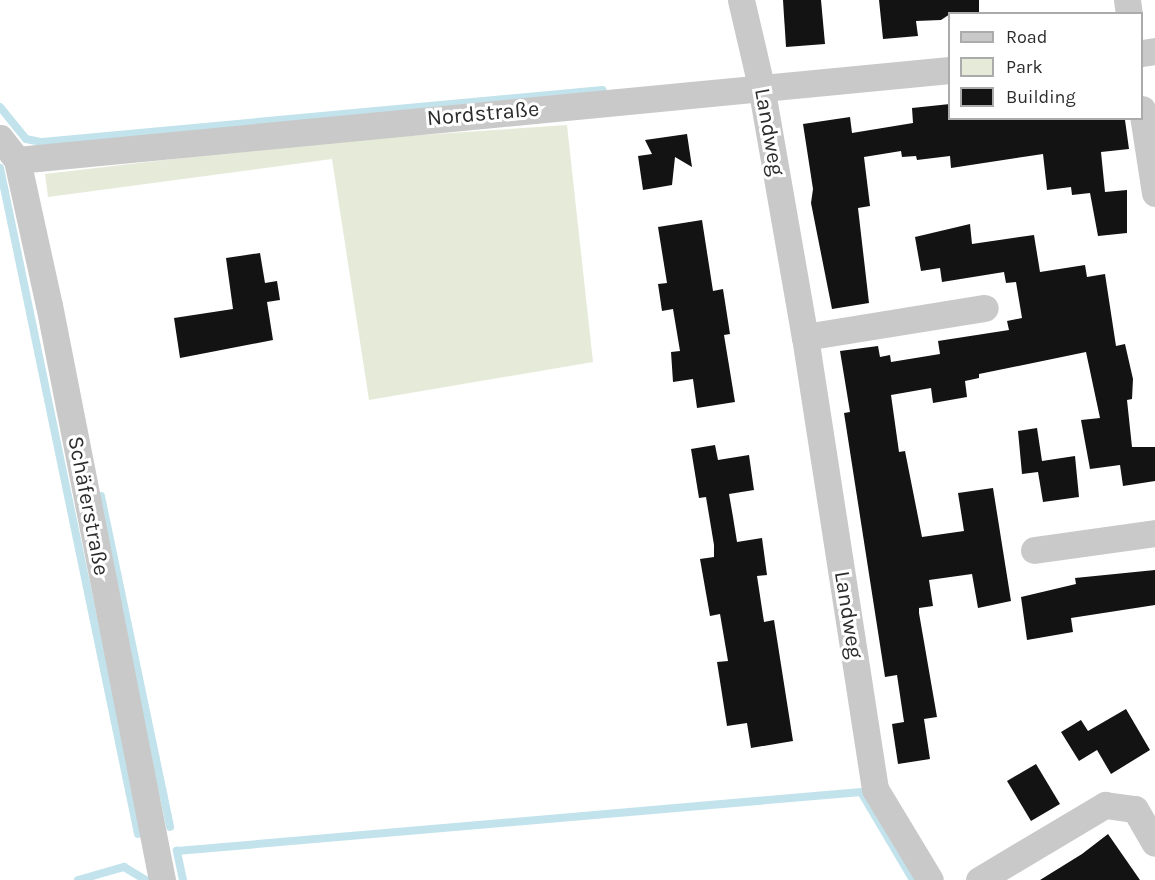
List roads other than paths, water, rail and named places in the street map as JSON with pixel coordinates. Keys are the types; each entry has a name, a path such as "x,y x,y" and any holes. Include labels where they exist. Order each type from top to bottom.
{"street":[{"name":"Landweg","path":"741,0 761,86 805,337 875,789 930,880"},
{"name":"Nordstraße","path":"17,160 761,86 948,70"},
{"path":"1143,115 1155,193"},
{"name":"Schäferstraße","path":"0,138 17,160 162,880"},
{"path":"805,337 986,308"},
{"path":"1034,550 1155,534"},
{"path":"980,880 1105,806 1135,809 1155,843"}],"waterway":[{"path":"0,107 26,139 42,142 603,90"},
{"path":"0,168 138,834"},
{"path":"101,496 170,827"},
{"path":"183,880 177,851 861,792 913,880"},
{"path":"78,880 124,867 146,880"}]}
